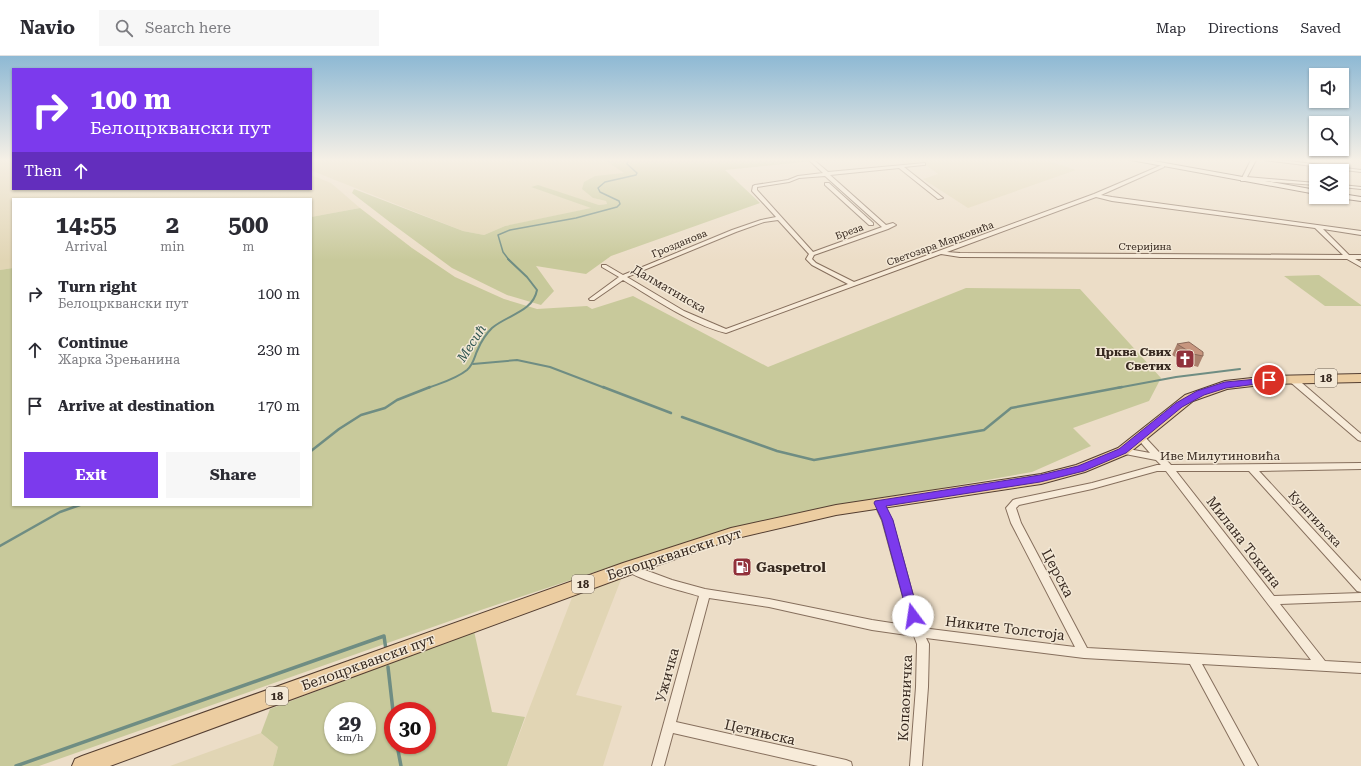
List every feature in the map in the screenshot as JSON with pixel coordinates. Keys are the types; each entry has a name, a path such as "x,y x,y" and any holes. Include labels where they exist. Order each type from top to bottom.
{"main road":[{"name":"18","path":"1140,437 1179,405 1200,393 1240,382 1292,379 1361,378"},
{"name":"Белоцрквански пут","path":"82,766 628,568 731,534 809,516 879,503 1063,474 1096,463 1123,451 1140,437"}],"street":[{"path":"757,193 812,254 809,259 814,264 853,284"},
{"path":"837,193 871,224"},
{"path":"847,193 886,228"},
{"path":"934,193 940,198"},
{"name":"Светозара Марковића","path":"723,331 943,252 1100,193"},
{"path":"1096,195 1119,200 1361,233"},
{"path":"1349,197 1361,200"},
{"path":"856,210 865,209"},
{"name":"Грозданова","path":"592,299 626,277 628,274 734,231 763,221 779,218"},
{"name":"Бреза","path":"812,254 893,225"},
{"path":"1317,227 1348,257 1361,265"},
{"name":"Стеријина","path":"943,252 960,255 1361,257"},
{"name":"Далматинска","path":"604,266 626,277 682,312 723,331"},
{"path":"1292,379 1361,438"},
{"name":"Милана Токина","path":"1140,437 1168,467 1322,666"},
{"path":"1123,451 1158,457"},
{"name":"Иве Милутиновића","path":"1013,504 1016,502 1092,486 1150,469 1168,467 1251,468 1361,466"},
{"name":"Куштиљска","path":"1251,468 1361,588"},
{"name":"Копаоничка","path":"879,503 887,520 924,651 916,766"},
{"name":"Церска","path":"1013,504 1011,508 1016,523 1084,653"},
{"name":"Никите Толстоја","path":"628,568 671,584 705,593 769,603 872,625 918,632 1084,653 1361,668"},
{"name":"Ужичка","path":"658,766 705,593"},
{"path":"1272,600 1361,597"},
{"path":"1193,659 1252,766"},
{"name":"Цетињска","path":"668,726 846,766"}],"shaded area":[{"path":"0,193 343,193 360,208 312,217 312,198 12,198 12,268 0,270"},
{"path":"368,193 550,193 592,208 505,226 484,235 463,231"},
{"path":"561,193 598,193 593,198 606,201 607,204 599,205"},
{"path":"945,193 1010,193 968,208"},
{"path":"622,577 576,695 622,706 603,766 507,766 573,595"},
{"path":"261,733 278,747 273,766 170,766"}],"green space":[{"path":"352,193 365,193 463,231 484,235 505,226 591,208 549,193 563,193 599,205 607,204 606,201 593,198 587,193 750,193 760,203 611,256 586,274 536,266 554,291 541,305 507,295 452,268"},
{"path":"360,208 412,248 455,277 504,299 537,309 587,306 592,309 633,296 768,367 966,288 1080,289 1161,378 1149,401 1073,428 1091,446 1032,472 806,512 628,561 481,610 39,766 0,766 0,270 12,268 12,506 312,506 312,217"},
{"path":"1319,275 1361,306 1325,306 1284,276"},
{"path":"474,631 492,712 525,717 507,766 273,766 278,747 261,733 270,709"}],"building":[{"path":"1189,342 1203,352 1203,356 1193,354 1177,344"}],"waterway":[{"name":"Месић","path":"509,260 503,252 498,235 510,230 576,218 617,207 620,204 619,201 602,193"},
{"name":"Месић","path":"428,388 453,378 467,370 473,363 481,343 490,330 525,308 535,297 537,290 527,277 509,260"},
{"path":"473,364 517,360 550,367 605,388"},
{"path":"1117,388 1176,377 1240,369"},
{"name":"Месић","path":"312,450 339,429 361,415 385,408 397,400 430,387"},
{"path":"603,387 671,413"},
{"path":"682,417 777,451 814,460 984,430 1011,408 1122,387"},
{"name":"Месић","path":"0,546 60,512 77,506"},
{"path":"16,766 384,636 386,650"},
{"path":"388,667 392,702"},
{"path":"399,754 401,766"}],"place":[{"name":"Црква Свих Светих","path":"1185,359"},
{"name":"Gaspetrol","path":"742,567"}],"route":[{"path":"913,616 885,513 879,503 1040,479 1080,469 1123,451 1189,398 1212,388 1225,385 1240,382 1269,380"}]}
